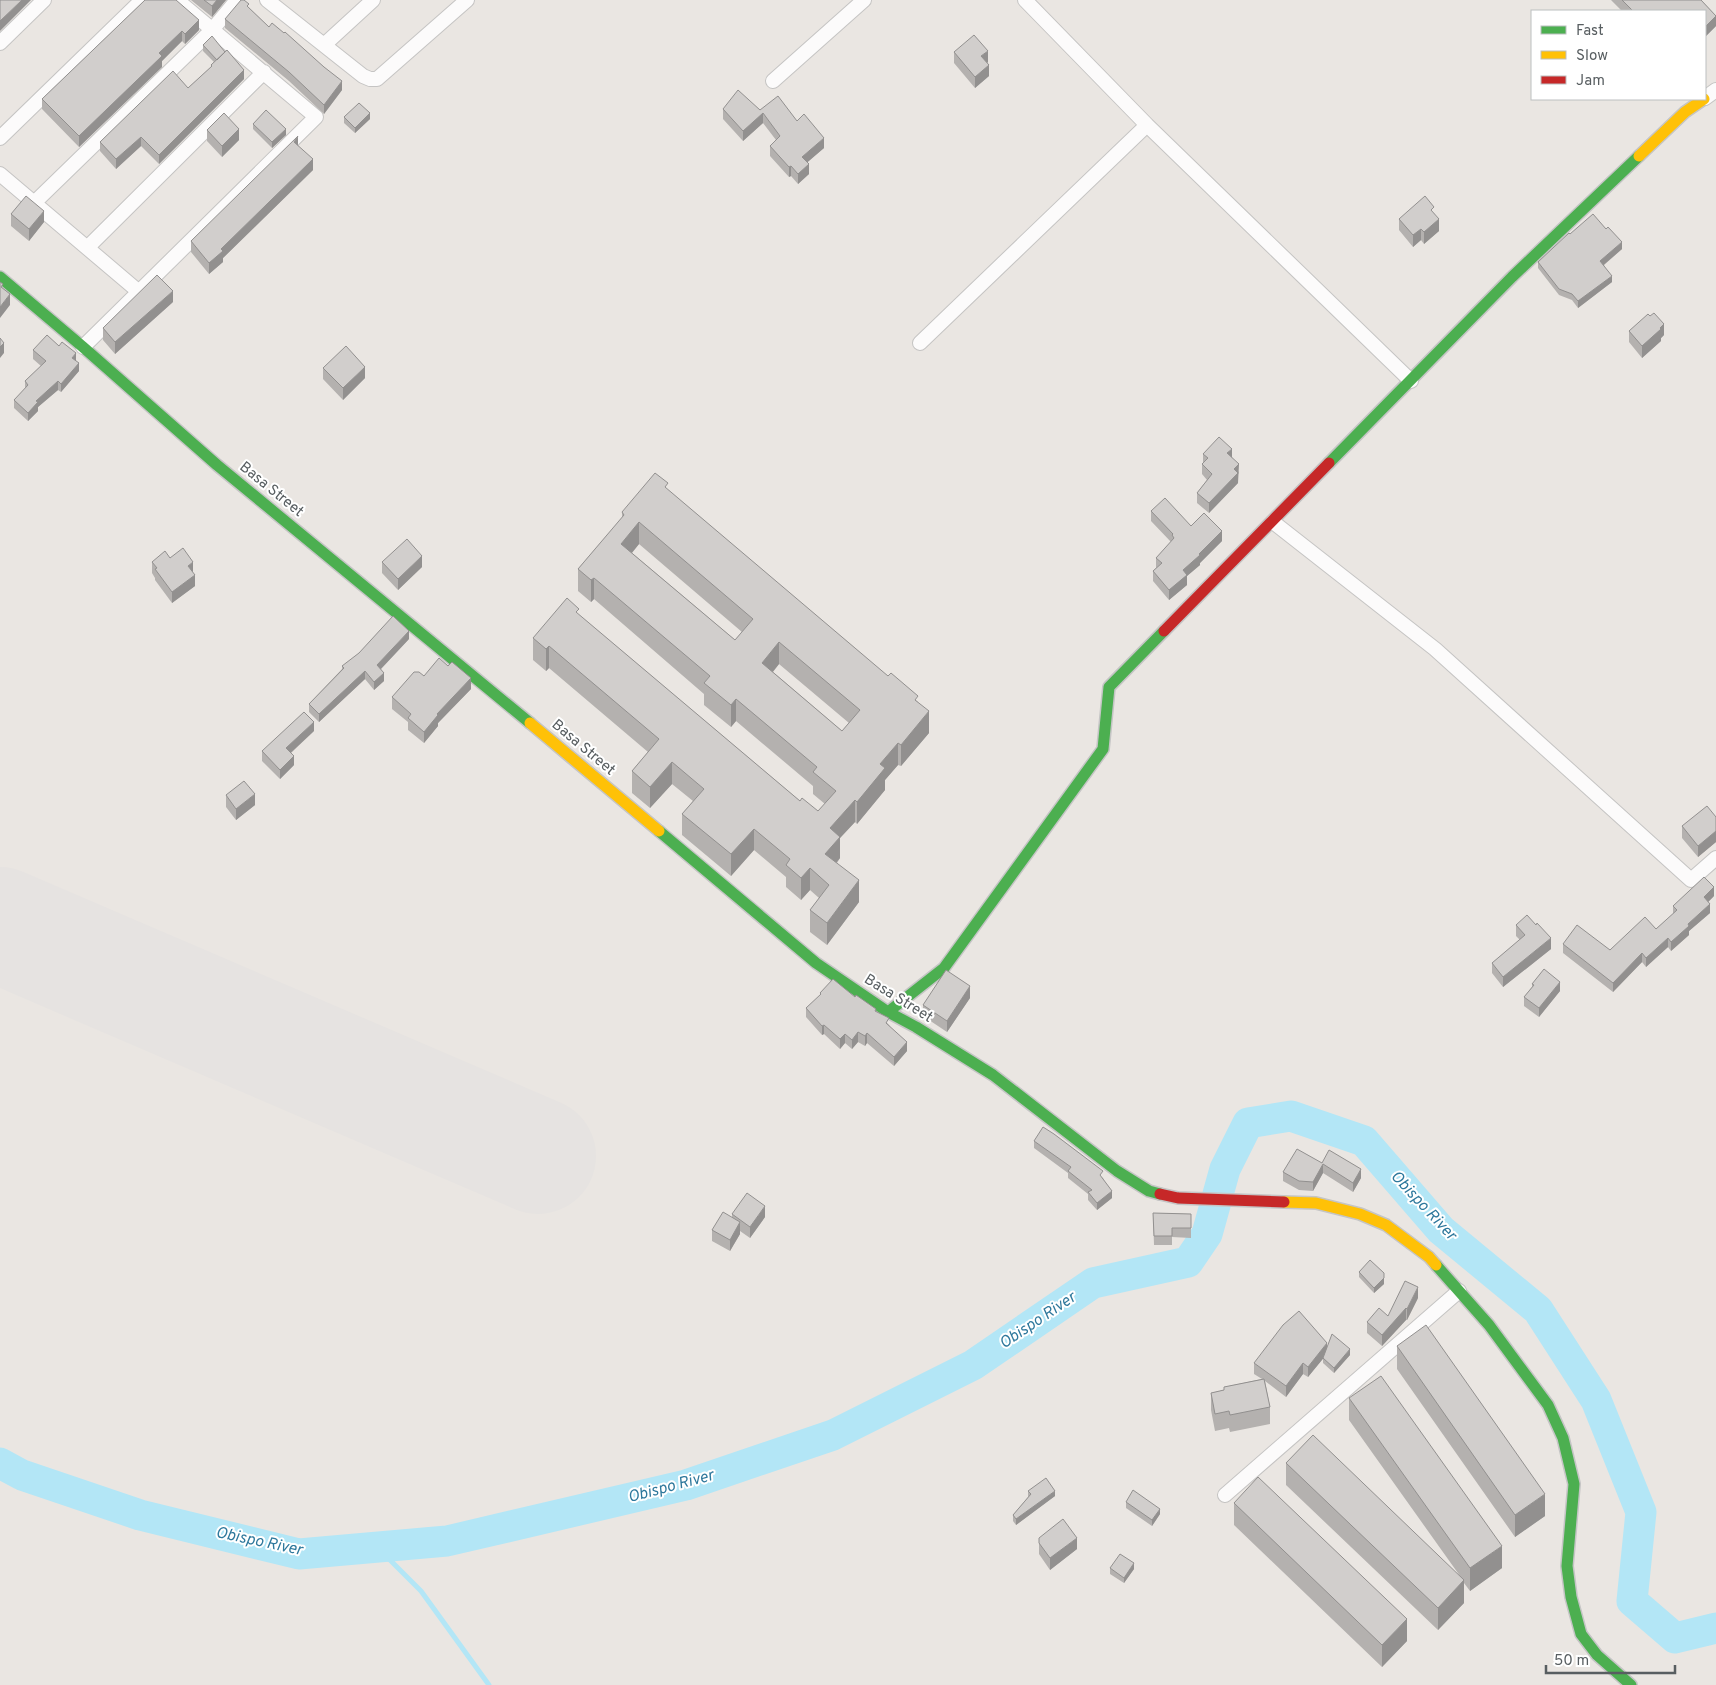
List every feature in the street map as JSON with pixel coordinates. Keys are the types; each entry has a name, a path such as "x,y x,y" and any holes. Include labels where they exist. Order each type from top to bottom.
{"street":[{"path":"0,43 44,0"},
{"path":"0,138 142,0"},
{"path":"83,347 316,117 177,0"},
{"path":"34,203 212,30 237,0"},
{"path":"267,0 363,76 370,79 377,79 467,0"},
{"path":"324,45 373,0"},
{"path":"773,81 864,0"},
{"path":"1025,0 1147,125 1411,382"},
{"path":"88,247 264,72"},
{"path":"888,1012 944,968 1102,749 1109,687 1411,382 1512,277 1685,112 1701,100"},
{"path":"920,343 1147,125"},
{"path":"0,174 138,291"},
{"name":"Basa Street","path":"0,277 83,347 216,465 427,637 816,962 888,1012 916,1027 993,1075 1117,1172 1149,1190 1178,1198 1316,1203 1360,1214 1386,1225 1429,1257 1489,1325 1548,1405 1564,1438 1574,1484 1567,1566 1571,1597 1581,1634 1597,1655 1631,1685"},
{"path":"1273,522 1435,649 1691,880 1716,858"},
{"path":"1225,1495 1459,1291"}],"building":[{"path":"0,0 22,0 0,21"},
{"path":"145,0 176,0 199,20 185,34 182,31 159,53 162,56 79,136 42,99"},
{"path":"204,0 217,0 212,6"},
{"path":"241,0 249,4 247,6 269,27 272,23 285,32 342,81 324,105 289,72 225,19"},
{"path":"1622,0 1701,0 1716,16 1706,26 1706,10 1632,10"},
{"path":"974,35 988,51 981,56 989,65 975,77 954,52"},
{"path":"212,36 225,52 217,60 203,45"},
{"path":"227,50 244,70 159,155 141,137 116,159 100,142 173,71 188,88"},
{"path":"738,90 760,110 778,96 797,121 804,114 824,138 802,157 809,164 798,174 770,146 780,136 763,113 743,131 723,109"},
{"path":"359,103 370,113 355,128 344,117"},
{"path":"266,110 286,129 272,142 253,124"},
{"path":"224,113 239,129 222,146 207,130"},
{"path":"298,136 294,142 313,159 209,263 191,241"},
{"path":"26,196 44,211 29,229 11,214"},
{"path":"1425,196 1434,207 1431,210 1439,219 1424,232 1421,229 1413,235 1399,219"},
{"path":"1593,214 1606,229 1608,227 1622,242 1600,261 1612,276 1578,301 1572,294 1559,289 1538,262"},
{"path":"157,275 173,291 115,342 103,328"},
{"path":"0,282 3,284 1,287 10,294 0,307"},
{"path":"1654,313 1664,324 1642,346 1629,331 1648,314 1650,316"},
{"path":"47,335 59,346 62,342 76,353 72,358 79,363 61,384 58,381 36,401 38,402 28,413 14,400 28,385 25,381 46,361 33,350"},
{"path":"0,338 4,343 0,347"},
{"path":"346,346 365,367 343,388 323,368"},
{"path":"1219,437 1232,449 1227,453 1239,464 1234,469 1238,473 1209,503 1197,493 1212,474 1202,464 1208,458 1203,454"},
{"path":"655,473 668,483 665,487 888,676 891,673 918,696 915,700 929,711 901,745 898,743 880,764 885,768 857,802 855,800 830,828 840,837 825,854 859,880 827,923 810,910 829,885 810,868 801,878 786,865 790,859 754,829 731,854 682,814 704,789 672,762 650,787 632,771 659,739 549,646 546,649 533,638 567,598 579,609 576,612 800,801 802,798 818,811 836,791 813,772 817,767 736,699 731,705 704,683 710,676 594,578 591,580 578,569 624,515 622,512","holes":["639,522 753,619 735,640 621,544","779,642 860,710 842,731 762,663"]},
{"path":"1165,498 1191,526 1204,513 1222,531 1183,570 1187,575 1169,590 1153,571 1162,563 1156,558 1174,538 1173,534 1151,511"},
{"path":"407,539 422,556 398,579 382,562"},
{"path":"183,548 193,562 188,566 195,575 172,592 152,562 165,551 170,558"},
{"path":"393,616 409,631 377,665 384,673 374,682 365,671 319,714 309,704 344,668 342,666 359,653"},
{"path":"439,658 448,666 452,662 471,678 437,714 424,732 408,718 411,714 392,697 414,672 419,672 424,676"},
{"path":"304,712 314,722 286,748 294,756 280,770 262,751"},
{"path":"244,781 255,794 236,809 226,795"},
{"path":"1707,806 1716,817 1716,831 1698,846 1682,826"},
{"path":"1704,877 1714,887 1704,897 1710,904 1671,942 1668,938 1646,958 1642,953 1613,983 1563,944 1577,925 1610,950 1645,917 1656,929 1677,910 1673,906"},
{"path":"1527,915 1551,938 1503,977 1492,963 1525,935 1516,925"},
{"path":"1544,969 1560,982 1539,1008 1524,997"},
{"path":"946,970 970,986 947,1021 923,1005"},
{"path":"833,979 855,997 856,995 876,1009 875,1011 889,1018 886,1023 907,1042 894,1057 867,1033 865,1036 858,1032 852,1040 845,1034 840,1039 824,1025 822,1026 806,1008"},
{"path":"1043,1127 1103,1171 1100,1175 1112,1191 1097,1203 1088,1192 1092,1190 1068,1171 1071,1167 1034,1141"},
{"path":"1297,1149 1322,1163 1329,1150 1361,1169 1353,1183 1323,1164 1313,1182 1299,1181 1283,1172"},
{"path":"747,1193 765,1206 750,1227 732,1214"},
{"path":"723,1212 740,1222 730,1240 712,1230"},
{"path":"1153,1213 1191,1214 1191,1228 1172,1228 1172,1236 1154,1236"},
{"path":"1370,1260 1384,1273 1384,1278 1374,1288 1359,1272"},
{"path":"1405,1281 1418,1287 1407,1309 1382,1335 1367,1322 1379,1308 1388,1316"},
{"path":"1299,1311 1327,1343 1308,1367 1303,1363 1286,1386 1254,1363 1283,1325"},
{"path":"1426,1325 1545,1494 1515,1515 1397,1346"},
{"path":"1332,1334 1350,1349 1334,1368 1323,1358"},
{"path":"1381,1376 1502,1546 1470,1568 1349,1398"},
{"path":"1264,1379 1270,1407 1230,1415 1229,1411 1215,1414 1211,1393 1224,1390 1224,1387"},
{"path":"1313,1435 1464,1580 1438,1608 1286,1463"},
{"path":"1258,1477 1407,1619 1382,1645 1234,1503"},
{"path":"1046,1478 1055,1491 1016,1519 1013,1515 1031,1494 1028,1491"},
{"path":"1133,1490 1160,1509 1152,1520 1126,1502"},
{"path":"1063,1519 1077,1538 1050,1558 1039,1543 1039,1538"},
{"path":"1120,1554 1134,1563 1124,1578 1110,1568"}],"waterway":[{"name":"Obispo River","path":"0,1463 22,1475 140,1515 299,1554 447,1541 686,1485 833,1435 973,1365 1093,1283 1188,1262 1207,1234 1225,1169 1248,1123 1291,1116 1364,1141 1441,1230 1538,1310 1596,1400 1641,1512 1632,1601 1675,1638 1716,1628"},
{"path":"377,1547 421,1591 489,1685"}],"runway":[{"path":"0,925 538,1156"}],"traffic: fast":[{"path":"1329,463 1512,277 1639,156"},
{"path":"0,277 217,465 530,723"},
{"path":"888,1012 944,968 1103,749 1109,687 1164,631"},
{"path":"659,831 816,963 888,1012 916,1027 993,1075 1117,1171 1149,1191 1160,1194"},
{"path":"1436,1265 1489,1325 1548,1405 1563,1438 1574,1484 1567,1566 1571,1597 1581,1634 1597,1655 1631,1685"}],"traffic: slow":[{"path":"1639,156 1685,112 1703,100"},
{"path":"530,723 659,831"},
{"path":"1284,1202 1316,1203 1360,1214 1386,1225 1429,1257 1436,1265"}],"traffic: jam":[{"path":"1164,631 1329,463"},
{"path":"1160,1194 1178,1198 1284,1202"}]}
